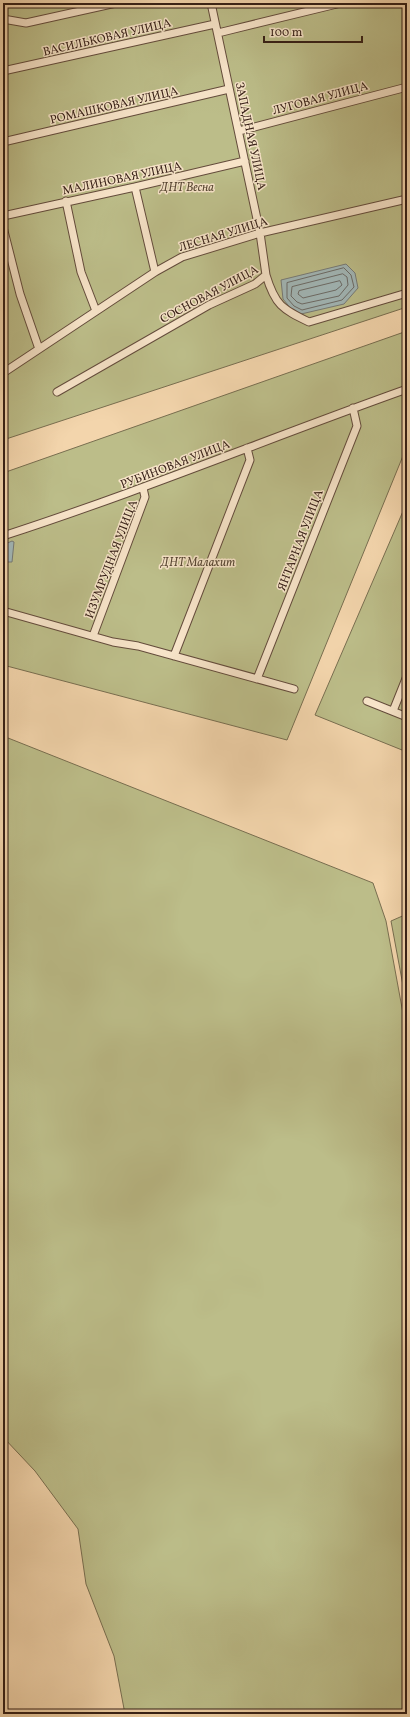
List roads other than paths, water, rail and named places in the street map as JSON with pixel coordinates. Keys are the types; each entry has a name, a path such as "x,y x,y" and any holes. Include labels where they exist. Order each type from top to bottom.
{"street":[{"path":"3,19 26,23 116,3"},
{"name":"ЗАПАДНАЯ УЛИЦА","path":"211,3 260,233 266,275"},
{"path":"218,33 341,3"},
{"name":"ВАСИЛЬКОВАЯ УЛИЦА","path":"3,71 215,24"},
{"name":"ЛУГОВАЯ УЛИЦА","path":"239,131 407,87"},
{"name":"РОМАШКОВАЯ УЛИЦА","path":"3,142 229,89"},
{"name":"МАЛИНОВАЯ УЛИЦА","path":"3,216 245,161"},
{"path":"135,187 155,272"},
{"name":"ЛЕСНАЯ УЛИЦА","path":"3,373 155,272 182,257 260,233 407,199"},
{"path":"66,201 81,272 96,311"},
{"path":"3,227 20,294 39,350"},
{"name":"СОСНОВАЯ УЛИЦА","path":"57,392 209,305 255,284 266,275 271,290 284,310 309,322 407,293"},
{"name":"РУБИНОВАЯ УЛИЦА","path":"3,536 143,488 407,389"},
{"name":"ЯНТАРНАЯ УЛИЦА","path":"257,679 356,426 353,408"},
{"path":"174,656 250,460 247,448"},
{"name":"ИЗУМРУДНАЯ УЛИЦА","path":"93,636 145,497 143,488"},
{"path":"3,612 174,656 294,689"},
{"path":"393,711 407,676"},
{"path":"367,701 407,717"}],"water":[{"path":"346,264 355,273 358,288 344,304 301,314 292,310 283,299 281,280"},
{"path":"12,541 14,542 12,562 3,562 3,545"}],"park label":[{"name":"ДНТ Весна","path":"187,187"},
{"name":"ДНТ Малахит","path":"198,562"}]}
